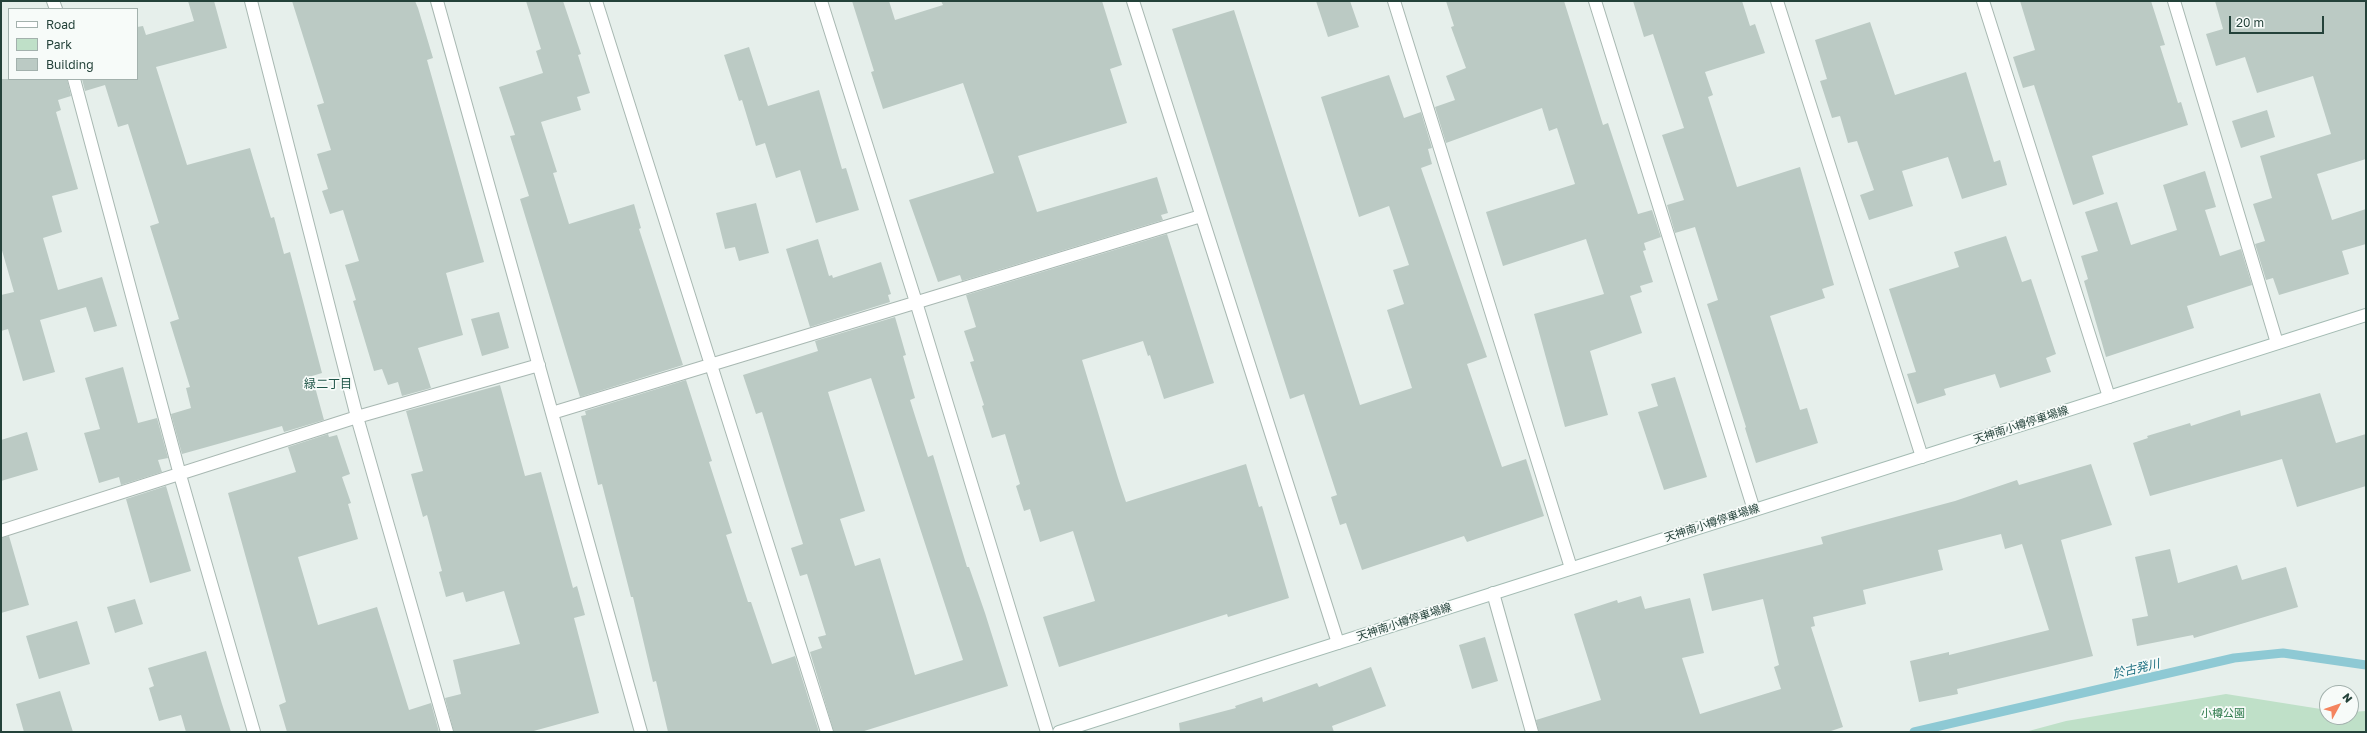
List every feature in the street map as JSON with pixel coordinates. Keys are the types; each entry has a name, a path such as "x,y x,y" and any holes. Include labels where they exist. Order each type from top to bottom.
{"street":[{"path":"251,1 357,417 448,732"},
{"path":"437,1 641,732"},
{"path":"596,1 827,732"},
{"path":"821,1 916,302 1047,732"},
{"path":"1133,1 1338,643"},
{"path":"1394,1 1572,568"},
{"path":"1595,1 1754,510"},
{"path":"1777,1 1922,457"},
{"path":"1983,1 2109,397"},
{"path":"2174,1 2277,343"},
{"path":"74,80 180,475 254,732"},
{"path":"552,413 1201,216"},
{"name":"天神南小樽停車場線","path":"1059,732 2366,315"},
{"path":"1,532 357,417 539,366"},
{"path":"1493,594 1532,732"}],"green space":[{"name":"小樽公園","path":"2226,694 2319,709 2319,725 2359,725 2359,711 2366,711 2366,732 2025,732 2066,721"}],"building":[{"path":"188,1 214,1 227,48 156,67 187,165 250,148 271,218 274,217 284,254 290,252 322,373 312,376 324,420 284,432 282,426 182,454 171,414 191,408 186,388 190,387 170,322 179,319 150,226 159,223 128,124 118,127 105,85 85,91 82,80 138,80 138,27 143,26 146,35 194,21"},
{"path":"292,1 415,1 418,8 433,58 427,60 484,262 446,273 463,335 418,348 431,388 402,396 398,382 388,385 382,369 374,371 353,301 356,300 345,265 359,261 343,210 330,214 322,191 328,189 317,154 331,150 317,105 324,103"},
{"path":"526,1 563,1 581,54 578,55 590,93 577,97 581,110 541,122 557,172 553,173 569,224 634,204 641,228 639,229 683,365 580,397 520,199 529,196 510,136 515,135 499,87 543,73 536,51 541,49"},
{"path":"852,1 889,1 895,20 943,5 941,1 1102,1 1122,65 1110,69 1127,123 1018,156 1037,212 1157,177 1168,213 1161,215 1163,220 962,281 960,275 938,282 909,200 994,173 963,83 883,109 871,72 874,71"},
{"path":"1316,1 1350,1 1359,27 1328,37"},
{"path":"1446,1 1564,1 1603,125 1608,123 1638,214 1652,210 1661,237 1644,243 1646,250 1643,251 1653,282 1640,286 1642,292 1630,296 1642,333 1590,351 1608,415 1565,427 1534,314 1604,294 1586,239 1503,266 1486,212 1575,184 1557,128 1549,131 1542,108 1446,143 1435,107 1455,100 1446,76 1466,68 1451,27 1454,26"},
{"path":"1633,1 1742,1 1750,26 1755,24 1765,53 1705,72 1713,95 1708,97 1737,187 1800,167 1834,285 1822,289 1825,298 1770,316 1800,410 1807,408 1818,443 1756,463 1707,304 1718,300 1695,227 1675,233 1667,205 1684,200 1662,135 1684,128 1653,34 1644,37"},
{"path":"2020,1 2151,1 2165,45 2160,46 2178,103 2181,102 2188,125 2092,156 2104,194 2073,205 2034,85 2023,88 2013,57 2035,50"},
{"path":"2215,1 2366,1 2366,159 2317,174 2332,220 2366,209 2366,244 2342,251 2349,274 2279,295 2273,278 2266,280 2255,244 2265,241 2253,204 2272,198 2260,156 2331,134 2313,76 2257,93 2245,57 2216,66 2206,34 2223,29"},
{"path":"1234,10 1360,405 1412,388 1387,310 1404,304 1393,270 1409,265 1389,206 1359,217 1321,97 1389,75 1404,118 1421,112 1432,148 1428,149 1432,164 1421,168 1487,357 1467,364 1502,467 1526,459 1544,516 1467,542 1464,536 1362,570 1346,523 1340,525 1331,497 1337,495 1304,394 1290,399 1172,29"},
{"path":"1870,22 1895,95 1966,72 1994,162 2000,160 2007,185 1962,199 1948,157 1902,171 1913,206 1869,220 1860,195 1874,190 1857,141 1848,143 1840,116 1832,118 1820,81 1827,79 1815,40"},
{"path":"749,47 768,106 819,90 842,169 846,168 859,210 816,223 800,170 776,178 765,143 756,146 742,100 739,101 724,55"},
{"path":"1,79 67,80 71,96 58,100 61,110 56,112 78,189 52,196 62,232 43,238 58,290 102,277 117,326 94,332 86,307 40,320 55,372 23,381 8,329 1,331 1,295 14,292 1,247"},
{"path":"2267,110 2275,137 2241,148 2232,121"},
{"path":"2205,171 2216,207 2205,210 2220,256 2241,249 2252,285 2187,306 2194,328 2106,357 2084,281 2088,279 2081,256 2098,251 2085,212 2117,202 2131,245 2177,230 2163,185"},
{"path":"756,203 769,253 739,261 735,247 725,249 716,213"},
{"path":"1167,234 1214,383 1164,399 1150,355 1148,356 1143,341 1082,360 1126,502 1246,464 1259,507 1262,506 1289,598 1228,617 1227,614 1059,667 1043,617 1095,601 1073,531 1040,542 1030,509 1024,511 1016,486 1020,484 1005,434 992,438 982,406 984,405 970,362 974,361 964,331 976,327 966,295"},
{"path":"2006,236 2022,282 2031,279 2056,354 2046,358 2051,372 2000,388 1995,374 1944,389 1946,395 1917,404 1907,374 1916,372 1889,289 1959,267 1954,252"},
{"path":"818,239 829,276 832,275 833,278 881,262 891,294 888,295 890,302 810,327 786,249"},
{"path":"499,312 509,348 482,356 471,319"},
{"path":"895,317 906,355 903,356 915,398 910,400 928,457 933,455 967,567 969,567 985,613 1008,686 861,732 834,732 810,652 822,648 818,637 826,635 807,574 800,576 791,548 803,544 762,412 756,414 743,375 818,351 815,341","holes":["871,378 963,660 915,675 880,558 855,566 840,519 865,511 828,392"]},
{"path":"123,367 138,423 157,418 168,458 158,460 162,472 121,485 119,477 99,483 84,433 100,429 85,378"},
{"path":"1675,377 1707,477 1664,490 1638,412 1658,406 1651,384"},
{"path":"686,380 712,461 709,462 732,533 726,535 748,602 751,602 772,664 795,656 819,732 668,732 656,681 653,682 633,597 631,597 602,484 598,485 581,416 586,415 585,411"},
{"path":"500,385 525,476 541,472 573,588 577,586 585,615 574,618 599,713 530,732 454,732 445,698 461,694 453,660 520,644 504,591 466,602 463,592 446,597 439,572 442,571 427,515 423,517 411,474 423,471 406,411"},
{"path":"2320,393 2336,443 2366,434 2366,486 2297,507 2282,459 2150,496 2133,443 2148,438 2147,436 2190,423 2191,426 2240,410 2241,416"},
{"path":"27,432 38,470 1,481 1,440"},
{"path":"328,434 329,437 337,435 350,474 342,477 351,503 348,504 358,539 298,557 318,625 377,607 409,710 431,703 439,732 287,732 279,705 286,702 228,493 296,472 288,447"},
{"path":"2091,464 2112,525 2061,540 2093,656 1957,689 1958,694 1919,702 1910,661 1949,652 1949,655 2049,630 2022,544 2005,549 2001,534 1938,550 1943,570 1863,590 1866,604 1813,617 1815,626 1811,627 1843,727 1828,732 1539,732 1536,720 1601,700 1574,614 1617,600 1618,603 1641,596 1645,609 1690,598 1704,653 1682,658 1700,714 1781,689 1774,667 1779,665 1763,599 1712,611 1703,574 1823,544 1821,537 1955,501 2017,480 2019,485"},
{"path":"166,486 191,571 150,583 126,499"},
{"path":"9,536 29,605 1,613 1,538"},
{"path":"2170,549 2178,583 2237,565 2242,580 2286,567 2298,607 2194,638 2193,635 2137,646 2132,619 2148,616 2135,557"},
{"path":"135,599 143,624 115,633 107,607"},
{"path":"77,621 90,664 39,679 26,636"},
{"path":"1485,637 1498,681 1472,689 1459,645"},
{"path":"206,651 231,732 186,732 181,715 159,721 149,688 154,686 148,668"},
{"path":"1371,667 1386,706 1332,726 1334,732 1180,732 1179,723 1236,708 1235,706 1262,697 1263,702 1317,683 1319,687"},
{"path":"60,691 73,732 24,732 16,704"}],"waterway":[{"name":"於古発川","path":"1914,732 2234,658 2283,653 2366,665"}],"district":[{"name":"緑二丁目","path":"328,384"}]}
